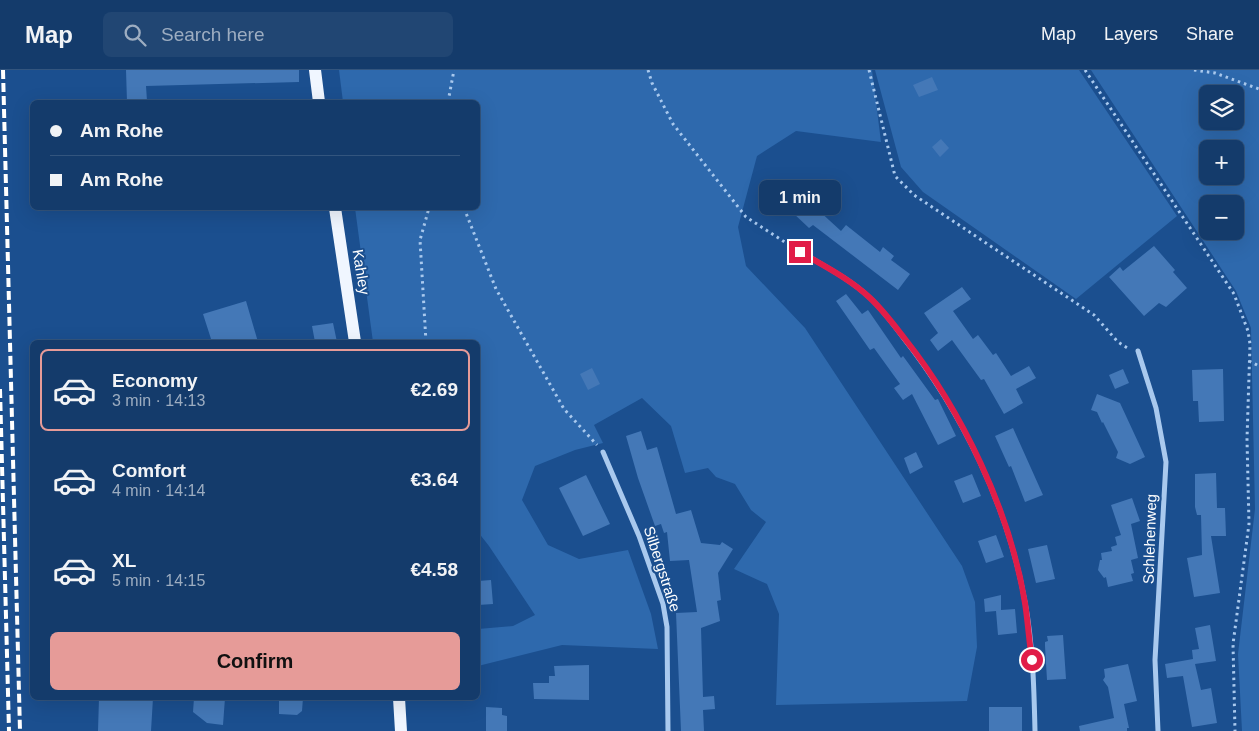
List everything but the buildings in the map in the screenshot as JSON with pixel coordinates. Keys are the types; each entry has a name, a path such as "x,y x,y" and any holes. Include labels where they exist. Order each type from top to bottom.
{"main road":[{"path":"315,70 319,100"},
{"name":"Kahley","path":"335,210 355,340"},
{"path":"400,700 401,731"}],"street":[{"path":"800,252 840,276 870,298 924,364 951,406 976,452 1012,548 1025,602 1034,679 1035,731"},
{"name":"Schlehenweg","path":"1139,354 1156,408 1166,462 1162,571 1155,660 1158,731"},
{"name":"Silbergstraße","path":"604,452 639,536 663,604 666,627 668,731"}],"path":[{"path":"448,100 454,70"},
{"path":"648,70 652,83 672,124 746,217 800,252"},
{"path":"869,70 895,176 914,195 1094,315 1118,342 1139,354"},
{"path":"1085,70 1234,294 1248,330 1249,361 1246,439 1249,524 1233,644 1235,731"},
{"path":"1194,70 1214,73 1259,88"},
{"path":"426,340 420,240 428,210"},
{"path":"465,210 496,288 564,409 604,452"},
{"path":"1249,361 1259,366"}],"shaded area":[{"path":"339,70 872,70 881,142 796,131 757,156 738,227 746,266 805,328 962,566 975,602 977,647 967,701 776,705 779,614 767,584 734,569 766,522 751,510 735,484 716,477 708,468 685,473 671,426 642,398 594,425 603,443 575,450 535,466 522,500 548,545 579,559 628,550 651,614 658,649 562,645 480,666 480,629 513,626 535,615 480,535 480,340 373,340 355,210 480,210 480,100 343,100"},
{"path":"875,70 1079,70 1177,216 1076,299 923,192 901,167"},
{"path":"1091,70 1259,70 1259,731 1242,731 1238,654 1255,509 1251,328 1236,291 1203,240 1244,240 1244,195 1199,195 1199,235"}],"railway":[{"path":"3,70 20,731"},
{"path":"0,389 9,731"}],"route":[{"path":"800,252 840,276 870,298 924,364 951,406 976,452 1012,548 1025,602 1032,660"}]}
